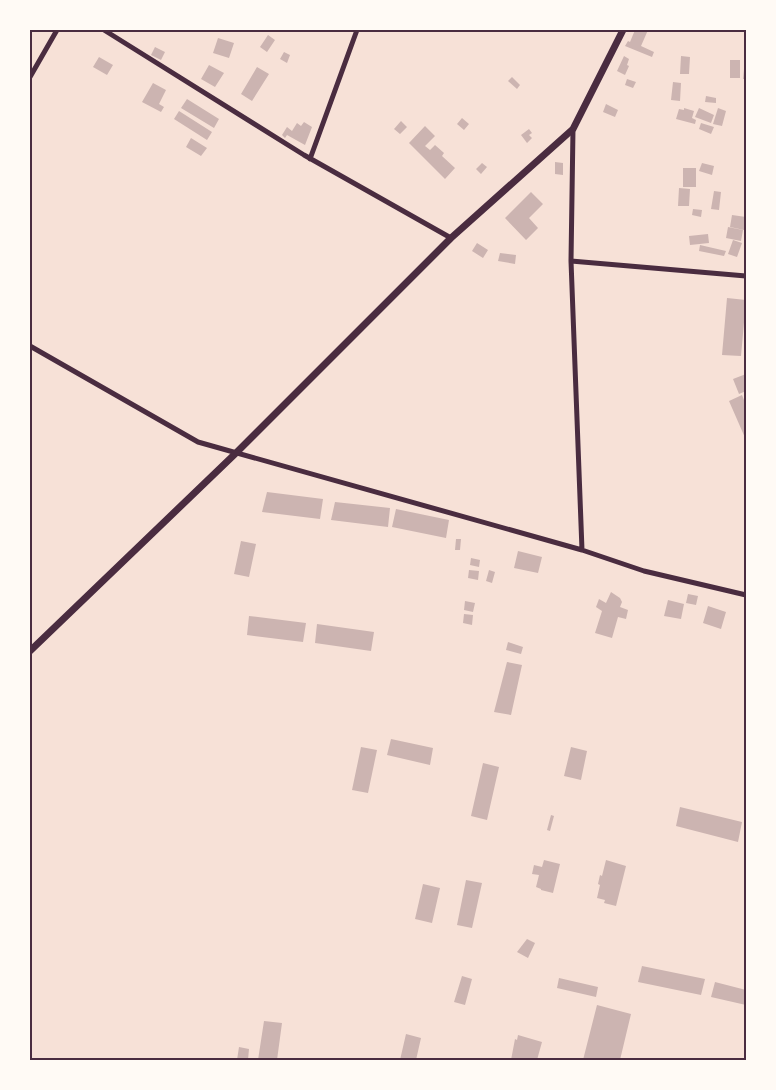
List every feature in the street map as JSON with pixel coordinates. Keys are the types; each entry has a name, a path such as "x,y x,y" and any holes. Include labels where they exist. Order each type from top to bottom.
{"main road":[{"path":"30,651 236,452 451,238 573,129 623,30"}],"street":[{"path":"30,78 56,30"},
{"path":"104,30 310,159 451,238"},
{"path":"310,159 357,30"},
{"path":"573,129 571,261 582,550"},
{"path":"571,261 746,276"},
{"path":"30,346 198,442 582,550 644,570 746,595"}],"building":[{"path":"635,30 648,30 641,46 654,52 652,57 625,46 628,41 630,42"},
{"path":"268,35 275,40 267,52 260,47"},
{"path":"218,38 234,43 229,58 213,53"},
{"path":"155,47 165,52 161,60 151,55"},
{"path":"284,52 290,55 287,63 280,59"},
{"path":"624,56 629,59 627,65 629,66 625,75 617,71"},
{"path":"681,56 690,57 689,74 680,74"},
{"path":"99,57 113,65 107,75 93,67"},
{"path":"745,59 746,79 743,79"},
{"path":"730,60 740,60 740,78 730,78"},
{"path":"209,65 224,73 215,87 201,79"},
{"path":"257,67 269,74 252,101 241,94"},
{"path":"512,77 520,85 517,89 508,81"},
{"path":"627,79 636,82 633,88 625,85"},
{"path":"673,82 681,83 680,101 671,100"},
{"path":"153,83 166,90 159,104 164,107 161,112 142,102"},
{"path":"706,96 716,98 716,103 705,102"},
{"path":"187,99 219,119 214,128 181,108"},
{"path":"606,104 618,110 615,117 603,112"},
{"path":"684,108 694,111 692,118 696,120 695,124 676,119 679,109 684,110"},
{"path":"699,108 714,115 711,123 695,117"},
{"path":"718,108 726,111 722,126 713,124"},
{"path":"179,111 212,132 207,140 174,119"},
{"path":"462,118 469,124 464,130 457,124"},
{"path":"401,121 407,127 400,134 394,129"},
{"path":"304,122 312,127 305,145 287,135 285,138 282,135 287,127 292,131 297,123 301,126"},
{"path":"701,123 714,127 711,134 699,129"},
{"path":"425,126 435,136 425,146 430,150 435,145 444,153 442,156 455,168 445,179 409,143"},
{"path":"529,129 532,133 529,135 532,138 527,143 521,135"},
{"path":"191,138 207,148 201,156 186,147"},
{"path":"555,162 563,163 563,175 555,174"},
{"path":"482,163 487,167 481,174 476,169"},
{"path":"702,163 714,166 712,175 699,171"},
{"path":"683,168 696,168 696,187 683,187"},
{"path":"679,188 690,189 689,206 678,206"},
{"path":"714,191 721,192 719,210 711,209"},
{"path":"531,192 543,204 529,218 538,228 526,240 505,218"},
{"path":"693,209 702,210 701,217 692,215"},
{"path":"732,215 746,217 744,230 730,227"},
{"path":"728,227 743,230 741,241 726,238"},
{"path":"708,234 709,243 690,245 689,236"},
{"path":"733,240 742,243 737,257 728,254"},
{"path":"477,243 488,250 483,258 472,251"},
{"path":"700,245 726,251 724,256 699,251"},
{"path":"500,253 516,255 515,264 498,261"},
{"path":"727,298 746,300 741,356 722,355"},
{"path":"746,374 746,391 739,394 733,379"},
{"path":"742,395 746,405 746,440 729,401"},
{"path":"267,492 323,499 320,519 262,512"},
{"path":"335,502 390,508 388,527 331,520"},
{"path":"396,509 449,520 446,538 392,527"},
{"path":"456,539 461,539 460,550 455,550"},
{"path":"241,541 256,544 249,577 234,574"},
{"path":"518,551 542,557 538,573 514,568"},
{"path":"471,558 480,560 479,567 470,565"},
{"path":"469,570 479,571 478,580 468,578"},
{"path":"489,570 495,572 492,583 486,581"},
{"path":"611,592 620,598 622,602 620,607 628,610 626,619 618,617 612,638 595,633 602,611 596,607 599,599 606,603"},
{"path":"688,594 698,596 696,605 686,603"},
{"path":"668,600 684,604 681,619 664,616"},
{"path":"465,601 475,603 473,612 464,610"},
{"path":"708,606 726,612 721,629 703,623"},
{"path":"464,614 473,615 472,625 463,623"},
{"path":"249,616 306,623 303,642 247,635"},
{"path":"317,624 374,632 371,651 315,643"},
{"path":"508,642 523,647 521,654 506,650"},
{"path":"507,662 522,665 511,715 494,712"},
{"path":"391,739 433,748 430,765 387,755"},
{"path":"361,747 377,750 368,793 352,790"},
{"path":"571,747 587,751 581,780 564,776"},
{"path":"483,763 499,767 487,820 471,816"},
{"path":"680,807 742,822 738,842 676,826"},
{"path":"551,815 554,816 550,831 547,830"},
{"path":"544,860 560,864 553,893 536,887 539,875 532,874 534,865 542,867"},
{"path":"606,860 626,866 616,906 604,903 605,900 597,898 600,875 602,876"},
{"path":"466,880 482,883 472,928 457,925"},
{"path":"423,884 440,888 432,923 415,919"},
{"path":"527,939 535,943 528,958 517,952"},
{"path":"642,966 705,979 701,995 638,982"},
{"path":"462,976 472,979 465,1005 454,1002"},
{"path":"559,978 598,987 596,997 557,988"},
{"path":"715,982 746,990 746,1005 711,997"},
{"path":"597,1005 631,1014 620,1060 583,1060"},
{"path":"264,1021 282,1023 277,1060 258,1060"},
{"path":"406,1034 421,1038 416,1060 400,1060"},
{"path":"518,1035 542,1042 537,1060 511,1060 515,1039 517,1040"},
{"path":"239,1047 249,1049 248,1060 237,1060"}]}
